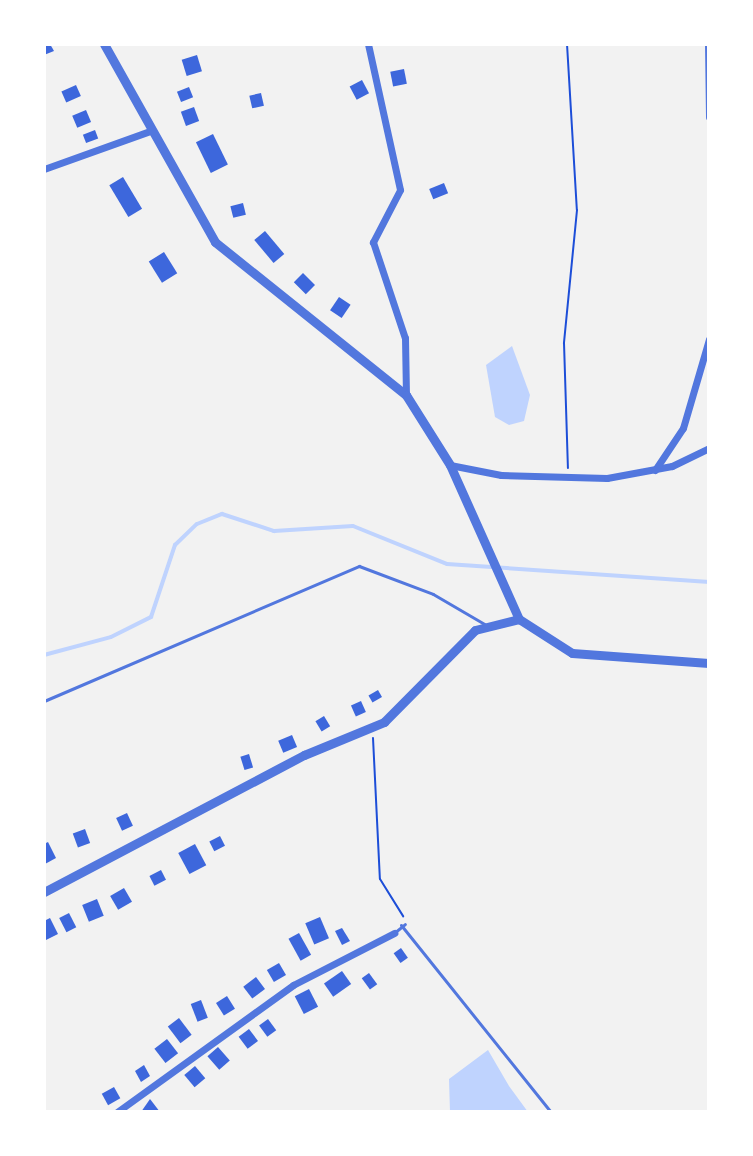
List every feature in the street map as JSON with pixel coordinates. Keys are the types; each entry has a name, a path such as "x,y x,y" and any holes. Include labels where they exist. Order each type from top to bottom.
{"street":[{"path":"104,44 199,221 232,262 406,395 450,465 490,561 519,619 572,653 709,663"},
{"path":"368,44 400,190 373,242 405,338 406,395"},
{"path":"708,44 709,117"},
{"path":"44,169 150,131"},
{"path":"654,471 683,428 709,339"},
{"path":"450,465 568,478 654,471 709,448"},
{"path":"44,892 304,755 377,725 457,645 486,625 519,619"},
{"path":"117,1112 293,985 394,933"}],"lane":[{"path":"44,701 359,566 433,594 486,625"},
{"path":"394,933 403,924 551,1112"}],"path":[{"path":"567,44 577,198 564,343 568,478"},
{"path":"377,725 371,745 380,879 403,924"}],"water":[{"path":"512,346 530,395 524,421 509,425 495,417 486,365"},
{"path":"488,1050 528,1112 450,1112 449,1079"}],"building":[{"path":"44,44 50,44 54,51 44,55"},
{"path":"197,55 202,71 187,76 182,60"},
{"path":"404,69 407,84 393,86 390,72"},
{"path":"362,80 369,93 357,100 350,87"},
{"path":"76,85 81,96 66,102 61,92"},
{"path":"189,87 193,97 181,102 177,92"},
{"path":"261,93 264,106 252,108 249,96"},
{"path":"194,107 199,121 186,126 181,112"},
{"path":"86,110 91,122 77,128 72,116"},
{"path":"95,130 98,138 86,143 83,135"},
{"path":"213,134 228,165 211,173 196,142"},
{"path":"123,177 142,209 128,217 109,185"},
{"path":"444,183 448,193 433,199 429,189"},
{"path":"243,203 246,215 233,218 230,206"},
{"path":"265,231 284,254 274,263 254,240"},
{"path":"164,252 177,273 162,283 149,262"},
{"path":"303,273 315,285 306,294 294,282"},
{"path":"339,297 351,305 342,318 330,310"},
{"path":"378,690 382,697 372,702 368,696"},
{"path":"361,701 366,712 356,716 351,705"},
{"path":"324,716 330,726 322,731 315,721"},
{"path":"292,735 297,747 283,753 278,741"},
{"path":"249,754 253,767 244,770 240,757"},
{"path":"127,813 133,826 122,831 116,818"},
{"path":"85,829 90,843 78,848 73,833"},
{"path":"220,836 225,846 214,851 209,841"},
{"path":"48,842 56,858 45,864 44,844"},
{"path":"195,844 206,865 189,874 178,853"},
{"path":"161,870 166,880 154,886 149,876"},
{"path":"124,888 132,902 118,910 110,896"},
{"path":"97,899 104,916 89,922 82,905"},
{"path":"69,913 76,927 66,932 59,918"},
{"path":"320,917 329,938 314,944 305,923"},
{"path":"50,918 58,934 44,941 44,921"},
{"path":"342,928 350,941 342,945 335,931"},
{"path":"299,933 311,955 301,961 289,939"},
{"path":"401,948 408,958 401,963 394,953"},
{"path":"279,963 286,975 274,982 267,970"},
{"path":"342,971 351,984 333,997 324,984"},
{"path":"369,973 377,984 370,990 362,978"},
{"path":"256,977 265,989 252,999 243,987"},
{"path":"309,989 318,1007 304,1014 295,996"},
{"path":"227,996 235,1009 224,1016 216,1003"},
{"path":"201,1000 208,1018 198,1022 191,1004"},
{"path":"179,1018 192,1035 180,1043 168,1026"},
{"path":"268,1019 276,1030 267,1037 259,1025"},
{"path":"249,1029 258,1041 248,1049 239,1037"},
{"path":"167,1039 178,1053 165,1063 154,1049"},
{"path":"218,1047 230,1061 219,1070 207,1056"},
{"path":"144,1065 150,1076 141,1082 135,1071"},
{"path":"195,1066 205,1078 195,1087 184,1075"},
{"path":"114,1087 120,1098 108,1105 102,1094"},
{"path":"150,1099 160,1112 141,1112"}],"waterway":[{"path":"44,655 111,637 151,617 175,545 197,524 222,514 274,531 353,526 447,564 709,582"}]}
